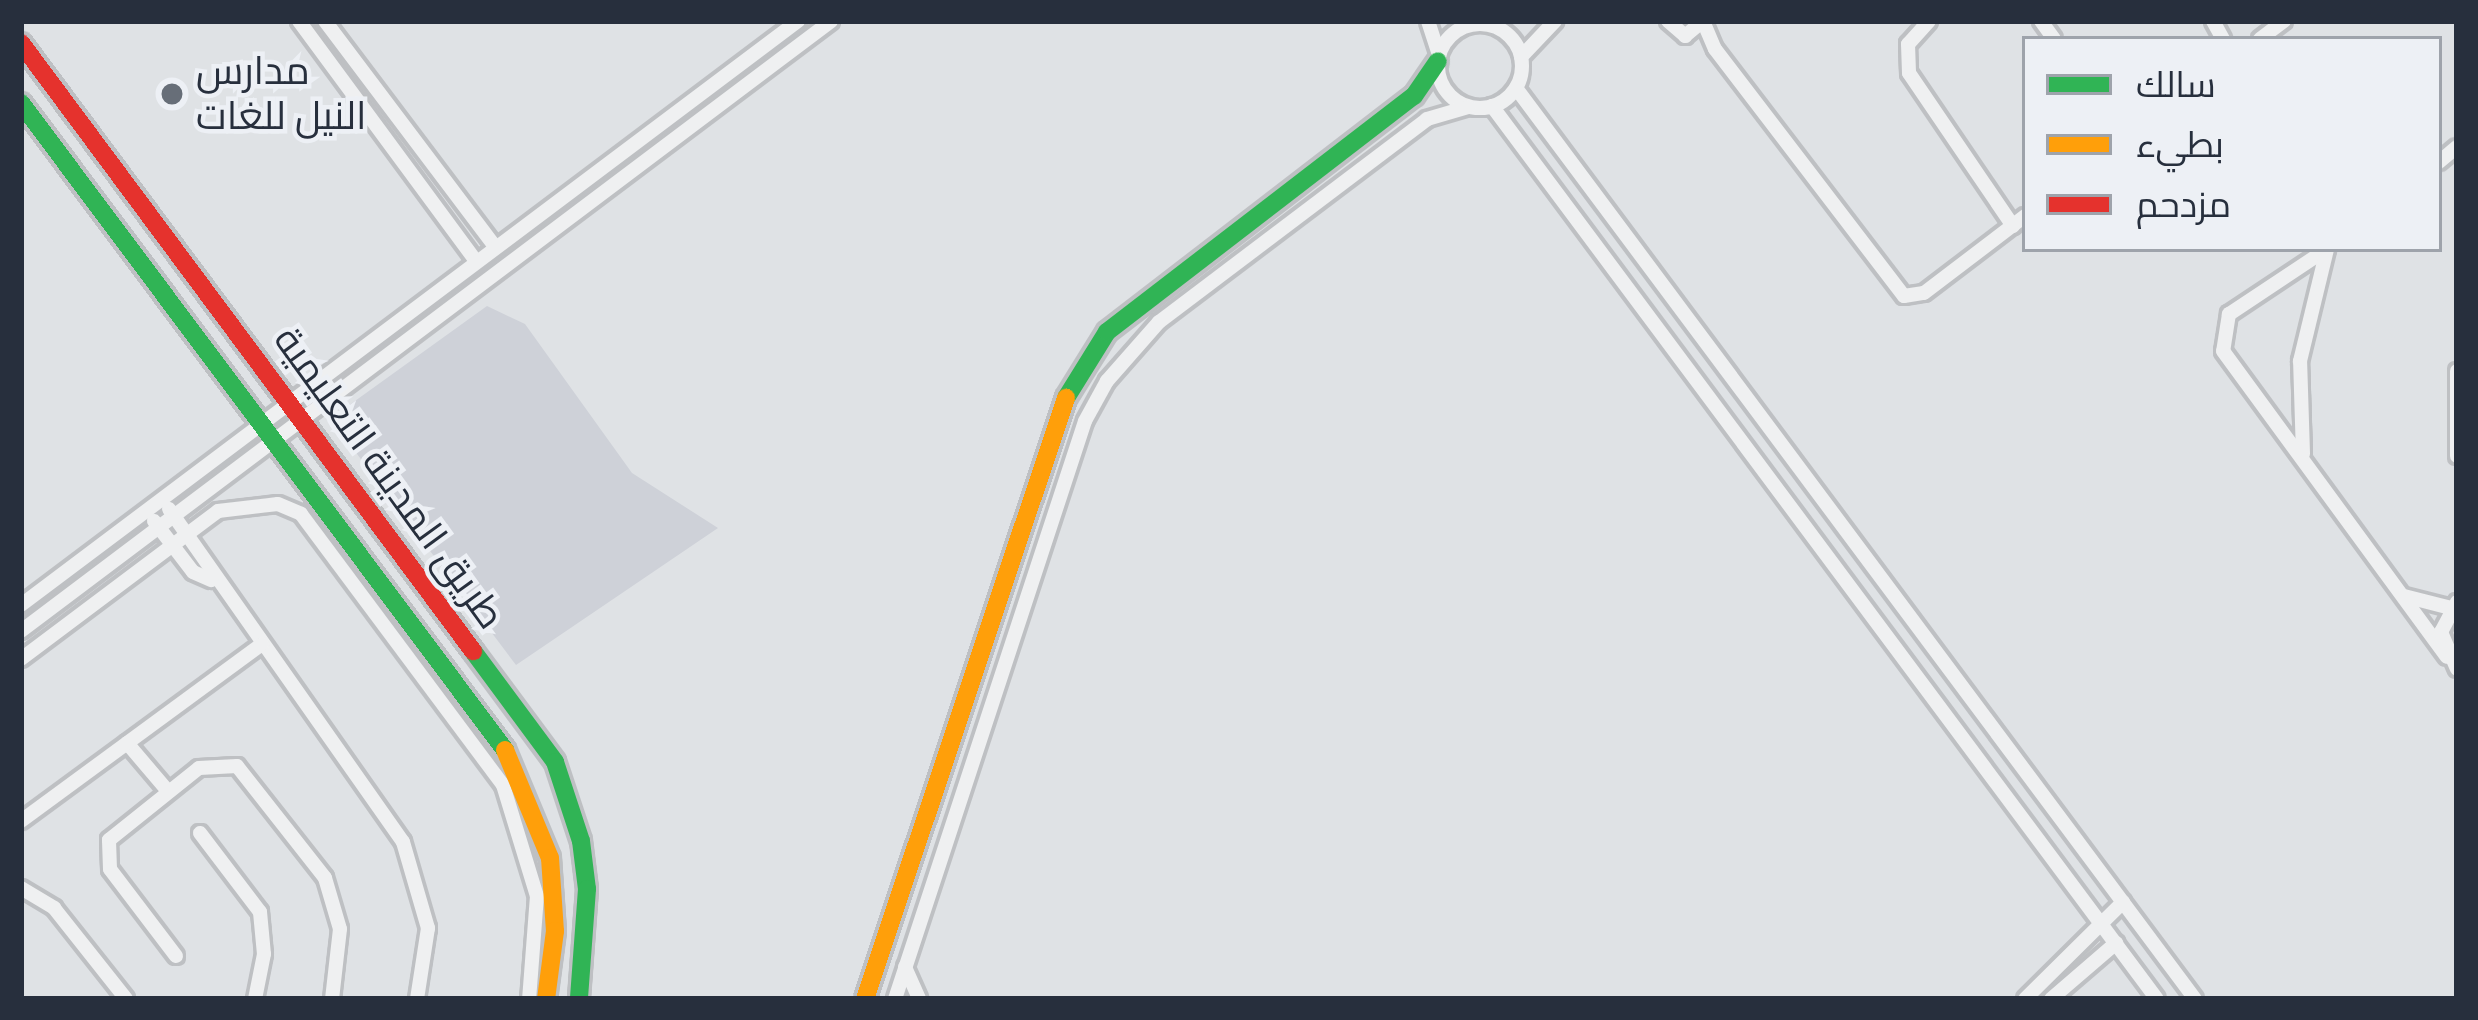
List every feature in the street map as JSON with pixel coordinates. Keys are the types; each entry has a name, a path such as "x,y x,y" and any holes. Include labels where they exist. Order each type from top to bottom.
{"street":[{"path":"298,21 476,260"},
{"path":"325,21 495,247"},
{"path":"21,631 175,517 269,433 293,402 798,21"},
{"path":"21,605 162,500 269,433 303,420 831,21"},
{"path":"1428,21 1445,89 1468,107"},
{"path":"895,999 1085,421 1127,353 1427,119 1468,107 1492,106 1516,88 1521,57 1555,21"},
{"path":"1668,21 1715,49"},
{"path":"1690,35 1703,21 1715,49 1904,296 1924,293 2019,221 1909,74 1908,44 1929,21"},
{"path":"865,999 1057,416 1085,360 1123,319 1414,96 1455,32 1488,23 1506,34 1521,57"},
{"name":"طريق المدينة التعليمية","path":"21,43 293,402 554,762 581,841 587,889 579,999"},
{"path":"1516,88 2195,999"},
{"name":"طريق المدينة التعليمية","path":"21,103 518,766 550,859 555,931 546,999"},
{"path":"38,127 67,106"},
{"path":"1492,106 2157,999"},
{"path":"2322,252 2229,314 2222,327 2223,351 2247,392 2303,454 2452,663"},
{"path":"2303,454 2300,361 2326,252"},
{"path":"2457,371 2457,456"},
{"path":"162,500 212,580 387,816 415,869 429,958 417,999"},
{"path":"21,659 218,511 244,504 278,504 308,519 483,750 532,863 538,932 529,999"},
{"path":"147,511 193,572 212,580"},
{"path":"2403,595 2454,605 2441,632 2452,663"},
{"path":"21,821 262,644"},
{"path":"128,743 167,790"},
{"path":"176,956 106,854 117,828 167,790 211,764 237,766 257,782 332,895 340,947 332,999"},
{"path":"942,764 971,772"},
{"path":"200,832 260,912 264,954 251,996"},
{"path":"21,887 54,908 120,995"},
{"path":"2025,999 2123,902"},
{"path":"2051,999 2116,943"},
{"path":"905,968 919,999"}],"shaded area":[{"path":"487,306 525,324 632,473 718,528 516,665 345,438 348,406"}],"traffic: fast":[{"path":"1066,398 1107,332 1414,96 1438,61"},
{"path":"21,103 505,750"},
{"path":"473,651 555,762 581,841 587,889 579,999"}],"traffic: slow":[{"path":"865,999 1066,398"},
{"path":"505,750 550,858 555,931 546,999"}],"traffic: jam":[{"path":"21,43 473,651"}],"place":[{"name":"مدارس النيل للغات","path":"172,94"}]}
